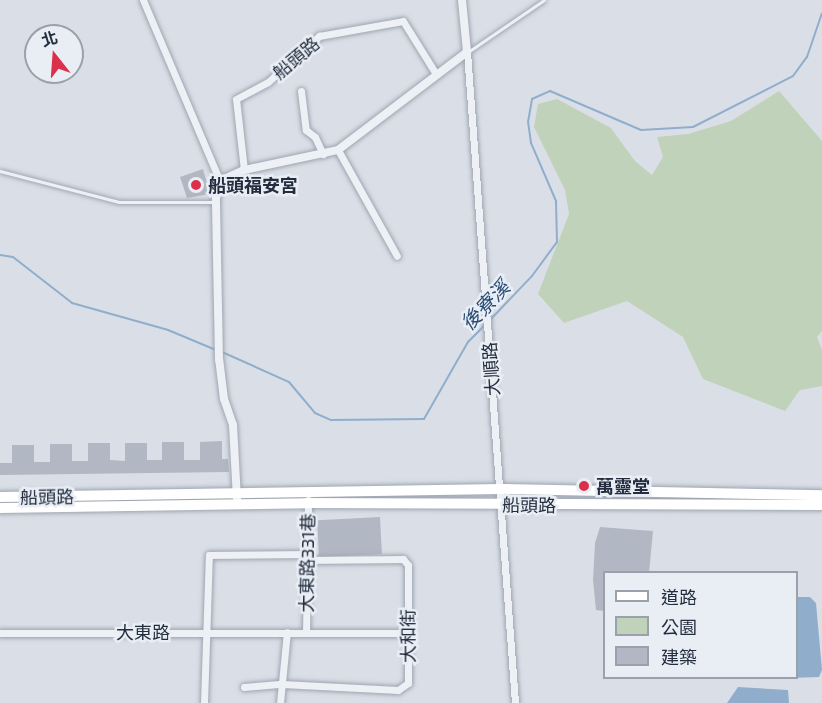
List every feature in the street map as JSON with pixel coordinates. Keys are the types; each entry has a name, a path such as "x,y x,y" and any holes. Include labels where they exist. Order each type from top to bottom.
{"main road":[{"name":"船頭路","path":"0,508 500,489 822,495"},
{"path":"647,507 648,491"},
{"name":"船頭路","path":"0,497 237,500"},
{"name":"船頭路","path":"308,498 502,505 822,506"}],"street":[{"path":"143,0 220,181 216,202 219,360 224,399 232,425 237,500"},
{"name":"大順路","path":"462,0 502,505 515,703"},
{"name":"船頭路","path":"244,170 236,99 268,81 319,36 403,21 436,74"},
{"path":"220,181 244,170 338,150 467,52"},
{"path":"301,91 306,130 315,137 323,154"},
{"path":"338,150 397,256"},
{"name":"大東路331巷","path":"306,633 308,498"},
{"path":"204,703 208,555 307,557"},
{"name":"大和街","path":"282,684 398,690 408,683 408,565 403,559 307,557"},
{"path":"280,703 287,632"},
{"name":"大東路","path":"0,633 408,633"},
{"path":"244,687 282,684"}],"lane":[{"path":"467,52 544,0"},
{"path":"0,171 119,202 216,202"}],"green space":[{"path":"779,91 822,141 822,331 817,337 822,350 822,386 800,390 785,411 703,379 683,337 627,301 564,323 538,294 569,214 565,190 534,127 538,104 557,99 611,128 635,161 652,175 663,157 657,137 688,134 731,121"}],"water":[{"path":"798,597 810,597 816,603 822,670 819,677 798,678"},
{"path":"738,687 788,690 789,703 727,703"}],"building":[{"name":"船頭福安宮","path":"203,169 210,194 187,198 180,177"},
{"path":"222,441 222,459 228,459 229,472 0,475 0,463 12,463 12,445 34,445 34,462 50,462 50,444 72,444 72,461 88,461 88,443 110,443 110,460 125,461 125,443 147,443 147,460 162,460 162,442 184,442 184,460 200,460 200,442"},
{"path":"380,517 382,554 319,557 317,520"},
{"path":"600,527 653,531 649,571 603,571 603,611 596,610 593,580 595,543"}],"waterway":[{"name":"後寮溪","path":"490,320 532,276 557,242 556,201 531,143 528,122 532,99 550,91 641,130 693,127 793,76 807,57 822,13"},
{"name":"後寮溪","path":"0,255 13,257 72,303 168,330 216,350"},
{"name":"後寮溪","path":"222,352 289,382 315,413 331,420 424,419 468,342 486,324"}],"place":[{"name":"船頭福安宮","path":"196,185"},
{"name":"萬靈堂","path":"584,486"}]}
